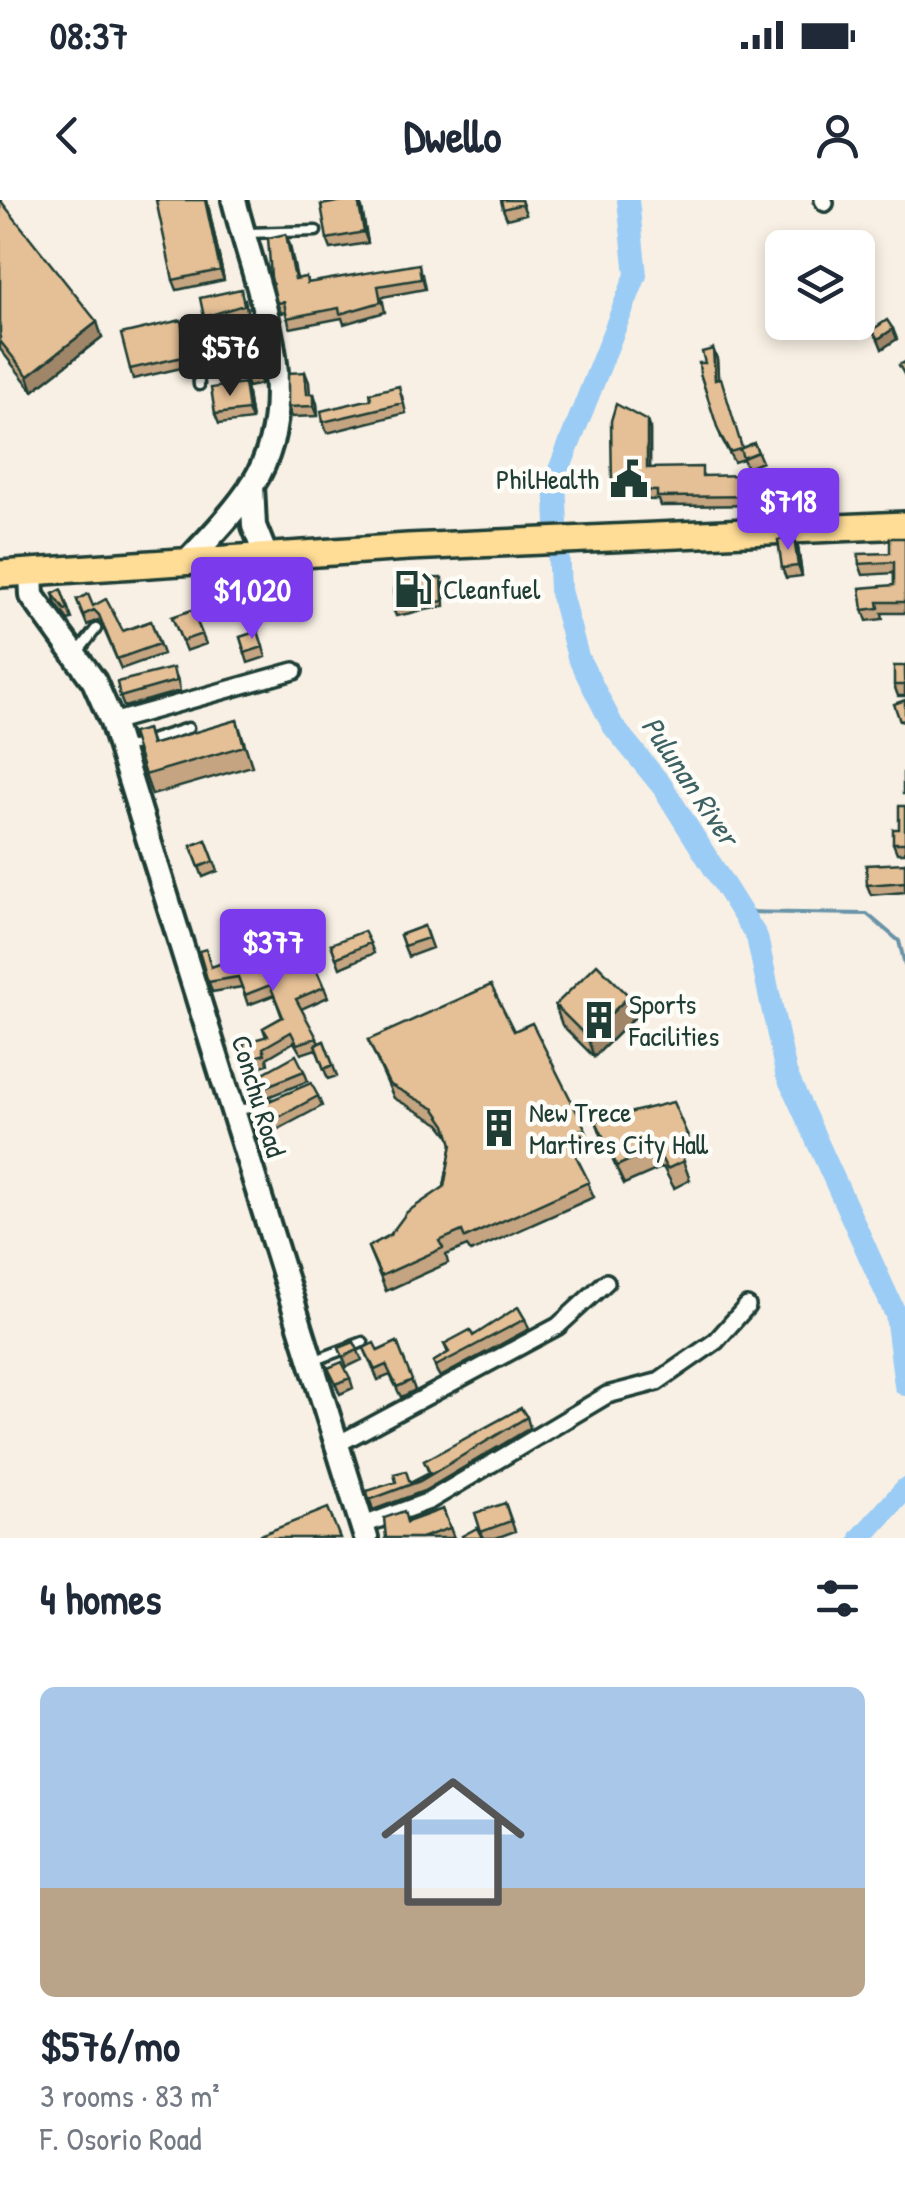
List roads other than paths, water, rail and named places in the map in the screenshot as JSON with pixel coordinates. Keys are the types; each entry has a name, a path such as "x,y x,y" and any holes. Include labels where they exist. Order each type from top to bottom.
{"main road":[{"path":"188,561 252,484 277,414 277,376 234,200"},
{"path":"252,484 254,526 266,556"},
{"path":"0,574 438,546 905,525"},
{"name":"Conchu Road","path":"30,572 32,596 75,654 112,722 334,1446 364,1532"}],"street":[{"path":"112,722 294,671"},
{"path":"334,1446 558,1326 606,1282"},
{"path":"364,1532 429,1501 607,1395 657,1382 716,1340 747,1306"}],"lane":[{"path":"234,200 244,200"},
{"path":"242,233 316,231"},
{"path":"199,385 198,356 216,340 264,318"},
{"path":"75,654 88,644 96,628"},
{"path":"121,750 188,728"},
{"path":"232,1110 283,1101"},
{"path":"308,1362 363,1342"}],"waterway":[{"name":"Pulunan River","path":"628,200 636,275 555,480 560,590 578,657 613,726 662,786 757,937 786,1073 896,1315 905,1385"},
{"path":"741,912 867,914 899,941 905,965"},
{"name":"Pulunan River","path":"861,1538 905,1489"}],"place":[{"name":"PhilHealth","path":"629,479"},
{"name":"Cleanfuel","path":"413,589"},
{"name":"Sports Facilities","path":"599,1020"},
{"name":"New Trece Martires City Hall","path":"499,1128"}]}
